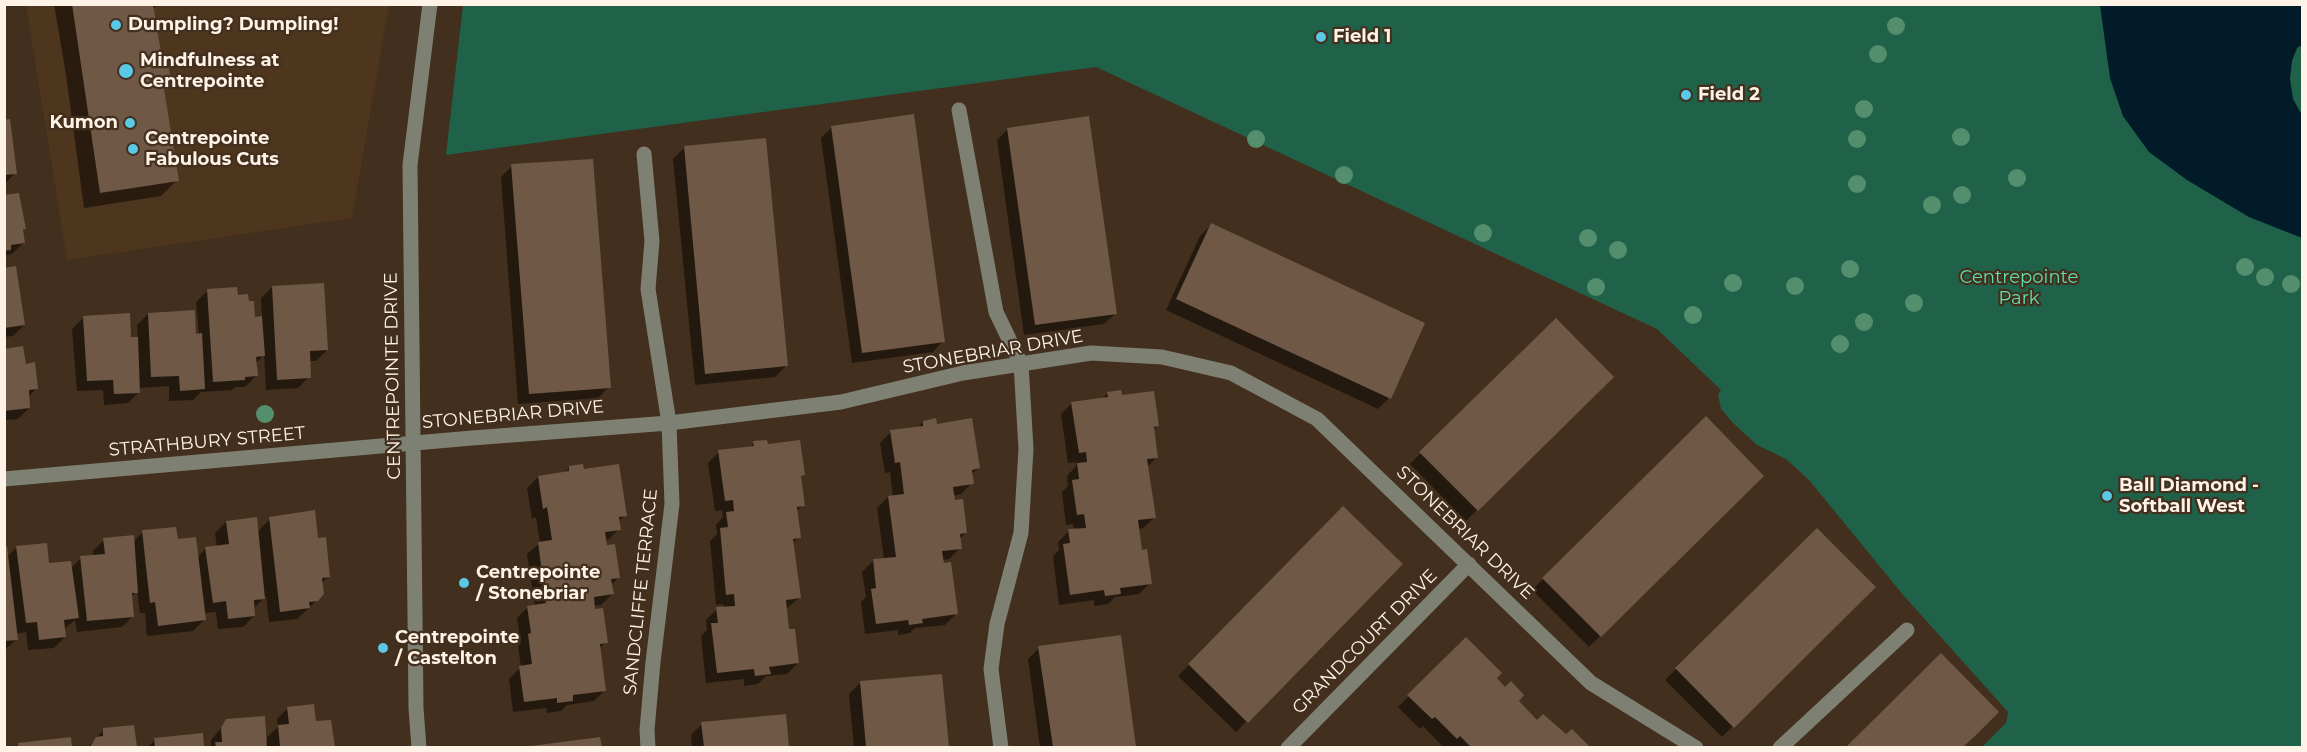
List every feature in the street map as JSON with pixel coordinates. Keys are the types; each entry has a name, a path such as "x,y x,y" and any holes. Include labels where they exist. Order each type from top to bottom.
{"street":[{"name":"CENTREPOINTE DRIVE","path":"419,747 416,708 410,165 430,4"},
{"path":"959,110 996,312 1020,364 1026,449 1021,532 997,624 991,669 1001,747"},
{"name":"SANDCLIFFE TERRACE","path":"644,154 652,241 648,290 669,423 672,504 653,662 648,747"},
{"name":"STONEBRIAR DRIVE","path":"413,443 669,423 841,402 963,373 1091,353 1162,357 1231,373 1317,419 1591,683 1696,747"},
{"name":"STRATHBURY STREET","path":"4,479 413,443"},
{"name":"GRANDCOURT DRIVE","path":"1288,747 1469,564"},
{"path":"1780,747 1907,630"}],"shaded area":[{"path":"26,5 389,5 352,218 67,260"}],"green space":[{"name":"Centrepointe Park","path":"463,5 2302,5 2302,747 1982,747 2006,723 2008,712 1904,596 1809,480 1786,459 1757,445 1733,423 1721,409 1718,394 1721,390 1657,329 1096,67 446,155"}],"water":[{"path":"2100,5 2302,5 2302,45 2297,48 2292,61 2290,79 2293,99 2302,115 2302,238 2249,217 2187,180 2149,152 2123,116 2110,78"}],"building":[{"path":"72,4 153,4 162,59 167,58 171,82 163,83 179,181 100,193"},
{"path":"914,114 945,342 862,353 831,126"},
{"path":"1089,116 1117,314 1035,325 1007,128"},
{"path":"10,119 17,174 4,175 4,120"},
{"path":"766,138 788,366 705,374 684,146"},
{"path":"593,159 611,388 529,394 511,164"},
{"path":"19,193 26,229 23,229 25,243 11,245 11,250 4,251 4,195"},
{"path":"1211,223 1425,323 1391,399 1176,299"},
{"path":"16,266 25,325 4,328 4,268"},
{"path":"324,283 328,350 310,351 311,378 277,380 272,286"},
{"path":"237,287 238,295 248,294 249,301 254,301 255,317 262,316 265,356 256,357 258,376 245,377 245,380 213,382 207,289"},
{"path":"195,310 196,334 202,333 205,389 180,391 179,376 151,377 148,313"},
{"path":"130,313 131,337 138,337 140,393 114,394 113,380 87,381 83,316"},
{"path":"1556,318 1614,377 1478,511 1419,452"},
{"path":"23,346 26,364 35,362 38,389 29,390 30,408 4,411 4,349"},
{"path":"1121,390 1122,395 1154,391 1159,426 1154,427 1158,458 1147,459 1156,518 1138,520 1142,550 1147,549 1152,584 1120,588 1121,594 1105,596 1104,590 1070,595 1063,544 1070,543 1068,529 1086,528 1084,514 1077,515 1072,480 1079,479 1077,463 1087,462 1086,452 1079,453 1071,402 1108,397 1107,392"},
{"path":"1706,416 1764,476 1601,637 1542,578"},
{"path":"936,418 937,424 972,418 980,468 972,470 974,484 953,487 955,500 963,499 967,533 960,534 962,549 942,551 944,563 951,562 958,614 922,619 923,623 909,625 908,620 876,624 871,589 876,588 873,559 896,557 888,496 904,494 900,462 895,463 890,430 923,426 923,421"},
{"path":"767,440 768,444 800,440 805,475 801,476 805,506 797,507 801,538 793,539 801,598 786,600 789,629 795,629 799,663 769,667 771,674 755,676 754,669 717,673 711,623 718,623 716,607 735,606 734,594 726,595 720,528 728,527 726,512 734,511 733,500 725,501 718,450 754,446 753,441"},
{"path":"583,464 584,469 619,464 627,516 619,517 621,530 605,532 607,545 615,544 620,578 611,579 614,594 594,597 595,609 603,608 608,643 600,644 606,691 573,695 573,701 557,703 557,698 524,702 519,666 532,664 527,606 546,603 538,542 552,540 547,507 543,509 538,476 569,471 569,466"},
{"path":"1343,506 1403,564 1248,723 1188,664"},
{"path":"315,510 318,538 326,537 330,577 322,578 324,594 318,601 309,602 310,608 280,612 269,517"},
{"path":"257,517 265,599 254,600 255,616 228,619 226,601 213,603 205,547 229,544 226,521"},
{"path":"176,527 178,539 196,537 206,620 158,626 155,602 150,603 142,530"},
{"path":"1817,528 1876,587 1734,728 1675,668"},
{"path":"134,535 138,593 132,593 134,617 87,621 80,556 105,554 103,538"},
{"path":"47,543 49,563 71,561 79,618 64,620 66,637 39,640 37,622 26,623 16,546"},
{"path":"4,546 7,546 18,640 4,641"},
{"path":"1121,635 1136,747 1053,747 1038,646"},
{"path":"1466,637 1502,673 1497,678 1505,687 1511,681 1524,695 1519,701 1537,720 1543,714 1566,734 1572,729 1590,747 1471,747 1460,736 1457,739 1435,717 1432,719 1407,695"},
{"path":"1941,653 1999,712 1975,736 1963,747 1846,747"},
{"path":"942,674 949,747 866,747 860,681"},
{"path":"314,704 316,721 331,720 335,747 280,747 278,725 289,724 287,707"},
{"path":"786,714 789,747 704,747 701,722"},
{"path":"265,716 267,747 216,747 215,742 222,742 221,728 226,719"},
{"path":"134,725 137,747 90,747 96,737 103,736 103,728"},
{"path":"203,733 204,747 155,747 154,738"},
{"path":"71,737 72,747 18,747 18,743"},
{"path":"600,737 602,747 531,747 531,746"}],"place":[{"name":"Dumpling? Dumpling!","path":"116,25"},
{"name":"Field 1","path":"1321,37"},
{"name":"Mindfulness at Centrepointe","path":"126,71"},
{"name":"Field 2","path":"1686,95"},
{"name":"Kumon","path":"130,123"},
{"name":"Centrepointe Fabulous Cuts","path":"133,149"},
{"name":"Ball Diamond - Softball West","path":"2107,496"},
{"name":"Centrepointe / Stonebriar","path":"464,583"},
{"name":"Centrepointe / Castelton","path":"383,648"}]}
